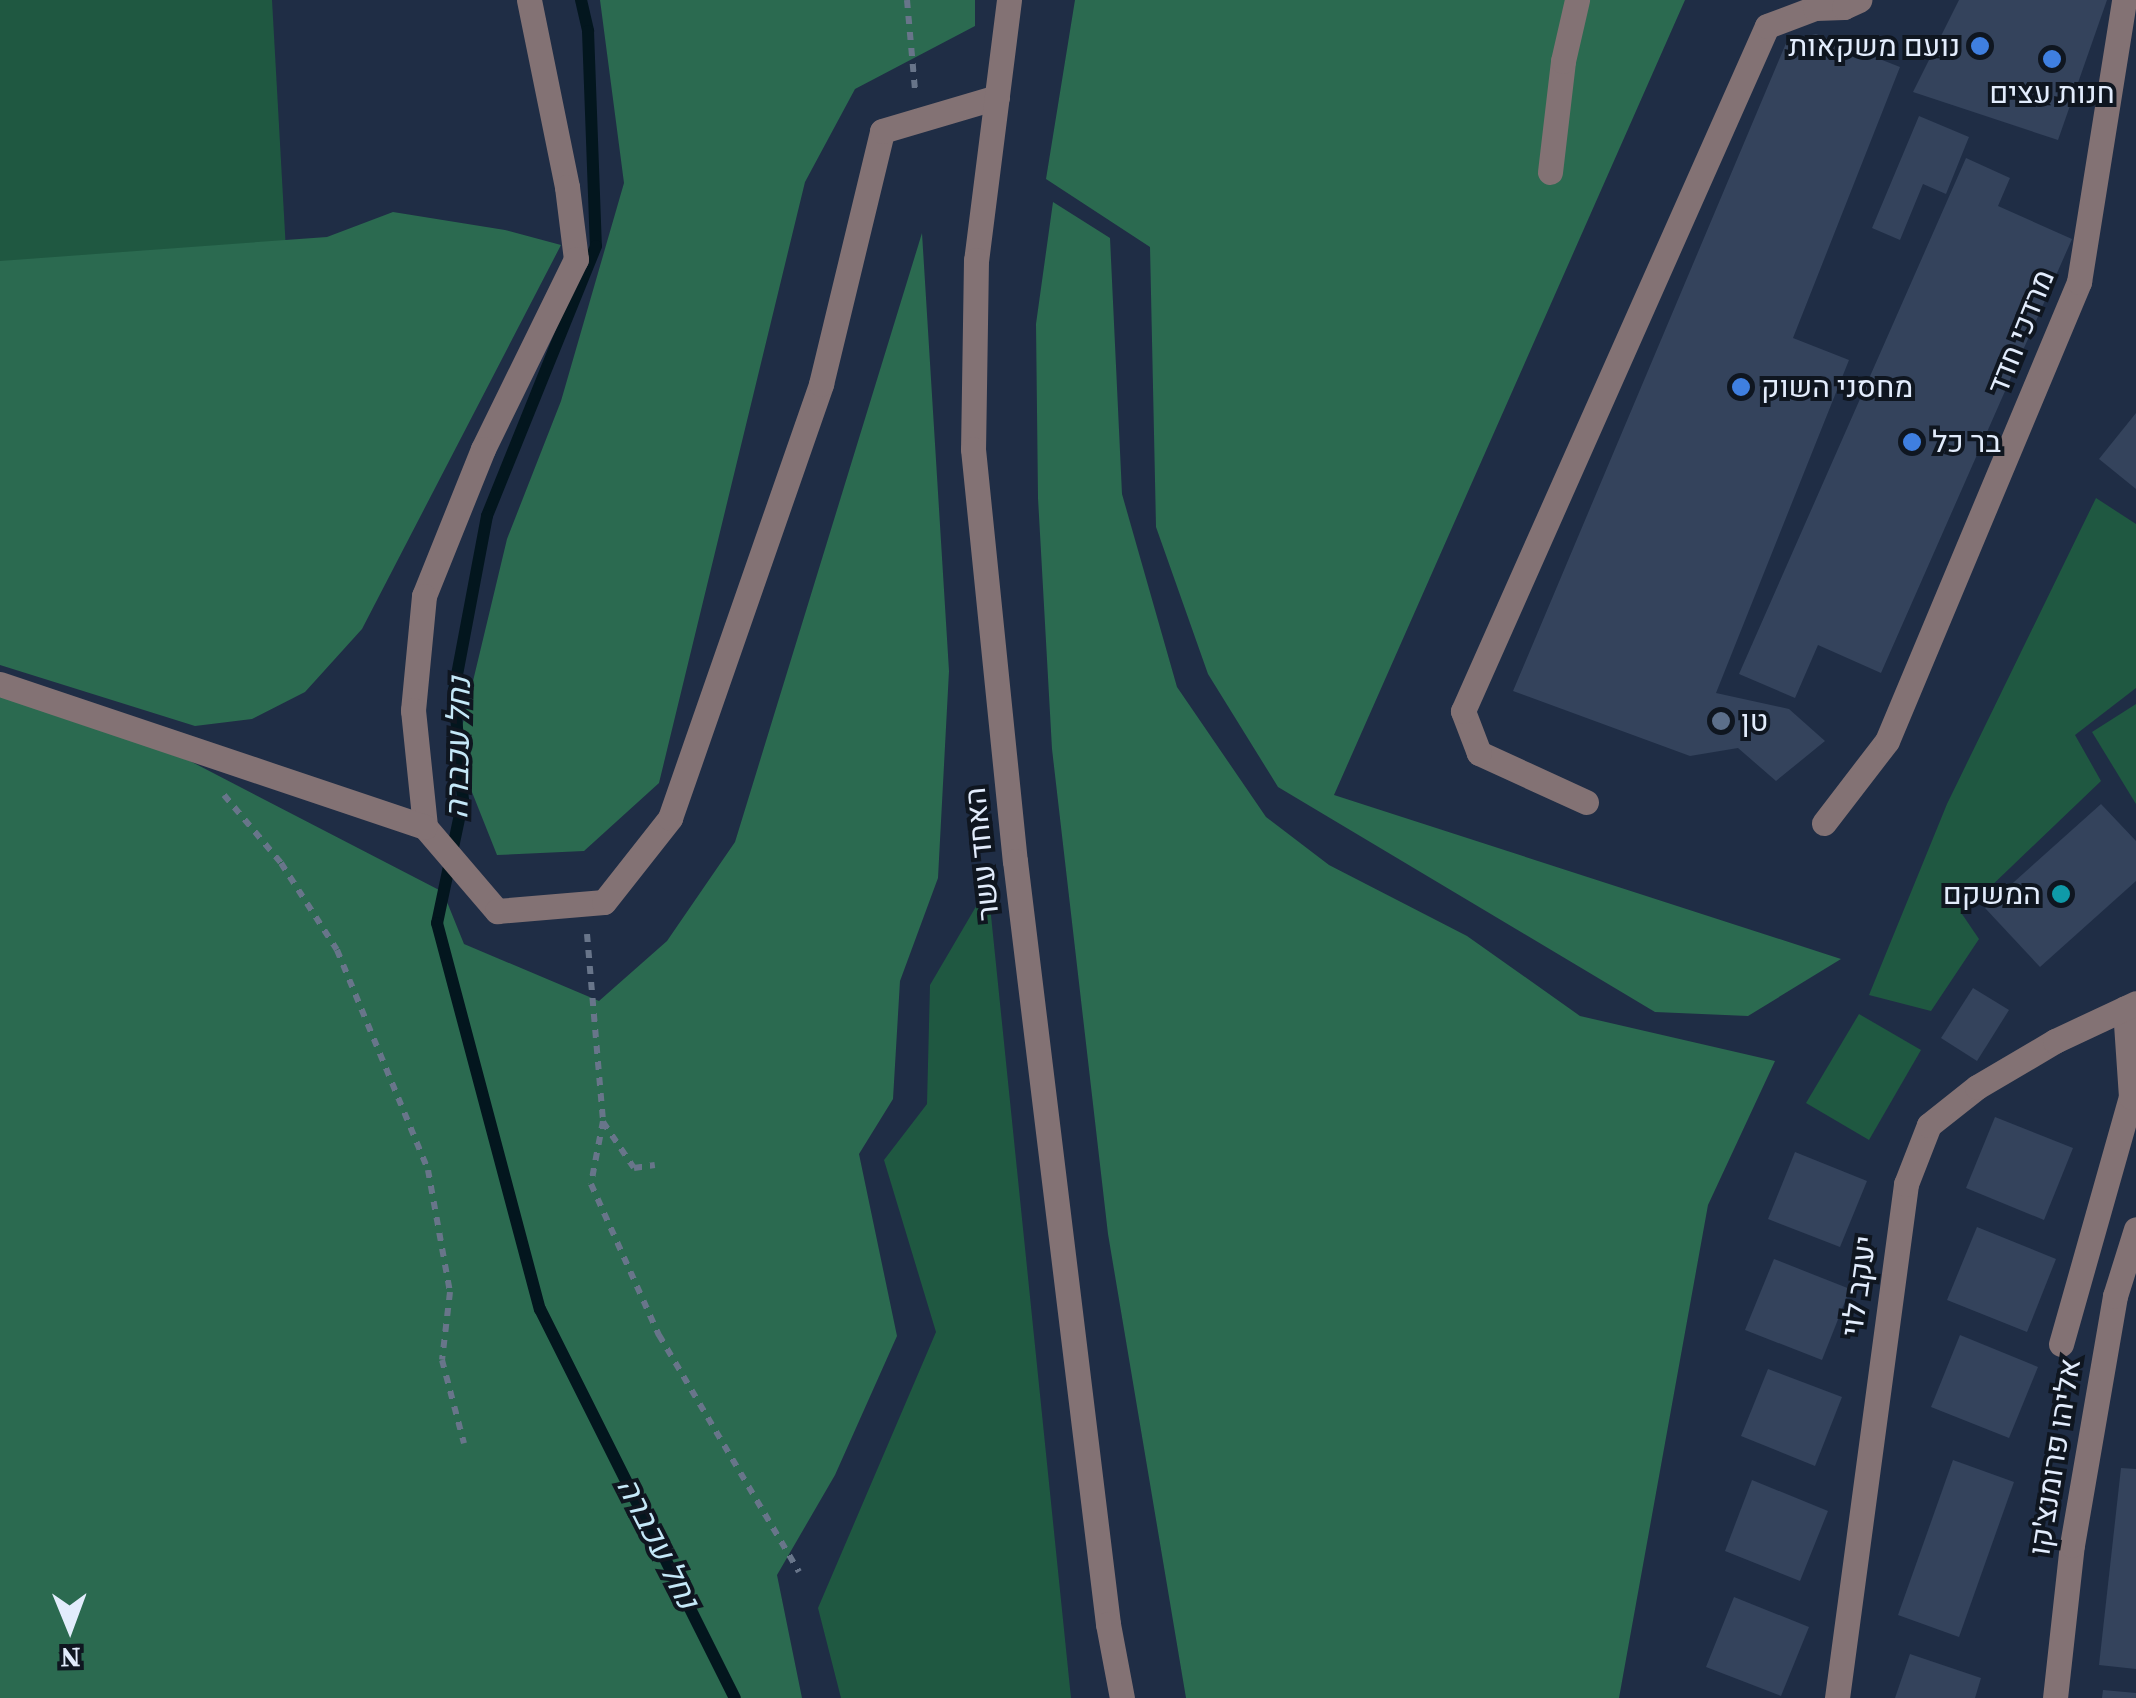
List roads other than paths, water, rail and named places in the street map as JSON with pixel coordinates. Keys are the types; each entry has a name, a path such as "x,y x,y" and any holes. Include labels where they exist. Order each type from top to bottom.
{"street":[{"path":"426,829 413,710 424,596 482,449 576,259 567,187 529,0"},
{"name":"האחד עשר","path":"1009,0 976,260 973,449 1015,861 1108,1624 1122,1698"},
{"path":"1550,172 1563,61 1577,0"},
{"path":"1586,802 1478,753 1463,711 1766,13 1844,7 1859,0"},
{"name":"מרדכי חדד","path":"1824,823 1887,741 2079,282 2124,0"},
{"path":"0,684 426,829 497,911 604,902 670,818 821,384 882,131 998,97"},
{"path":"2061,1344 2131,1096 2131,1005"},
{"name":"יעקב לוי","path":"1837,1698 1906,1184 1929,1125 1977,1087 2131,1005"},
{"name":"אליהו פרומנצ'קו","path":"2055,1698 2072,1545 2115,1296 2136,1229"}],"waterway":[{"name":"נחל עכברה","path":"581,0 588,31 596,246 487,516 454,691 463,800 437,923 540,1309 735,1698"}],"place":[{"name":"נועם משקאות","path":"1980,46"},
{"name":"חנות עצים","path":"2052,59"},
{"name":"מחסני השוק","path":"1741,387"},
{"name":"בר כל","path":"1912,442"},
{"name":"טן","path":"1721,721"},
{"name":"המשקם","path":"2061,894"}]}
